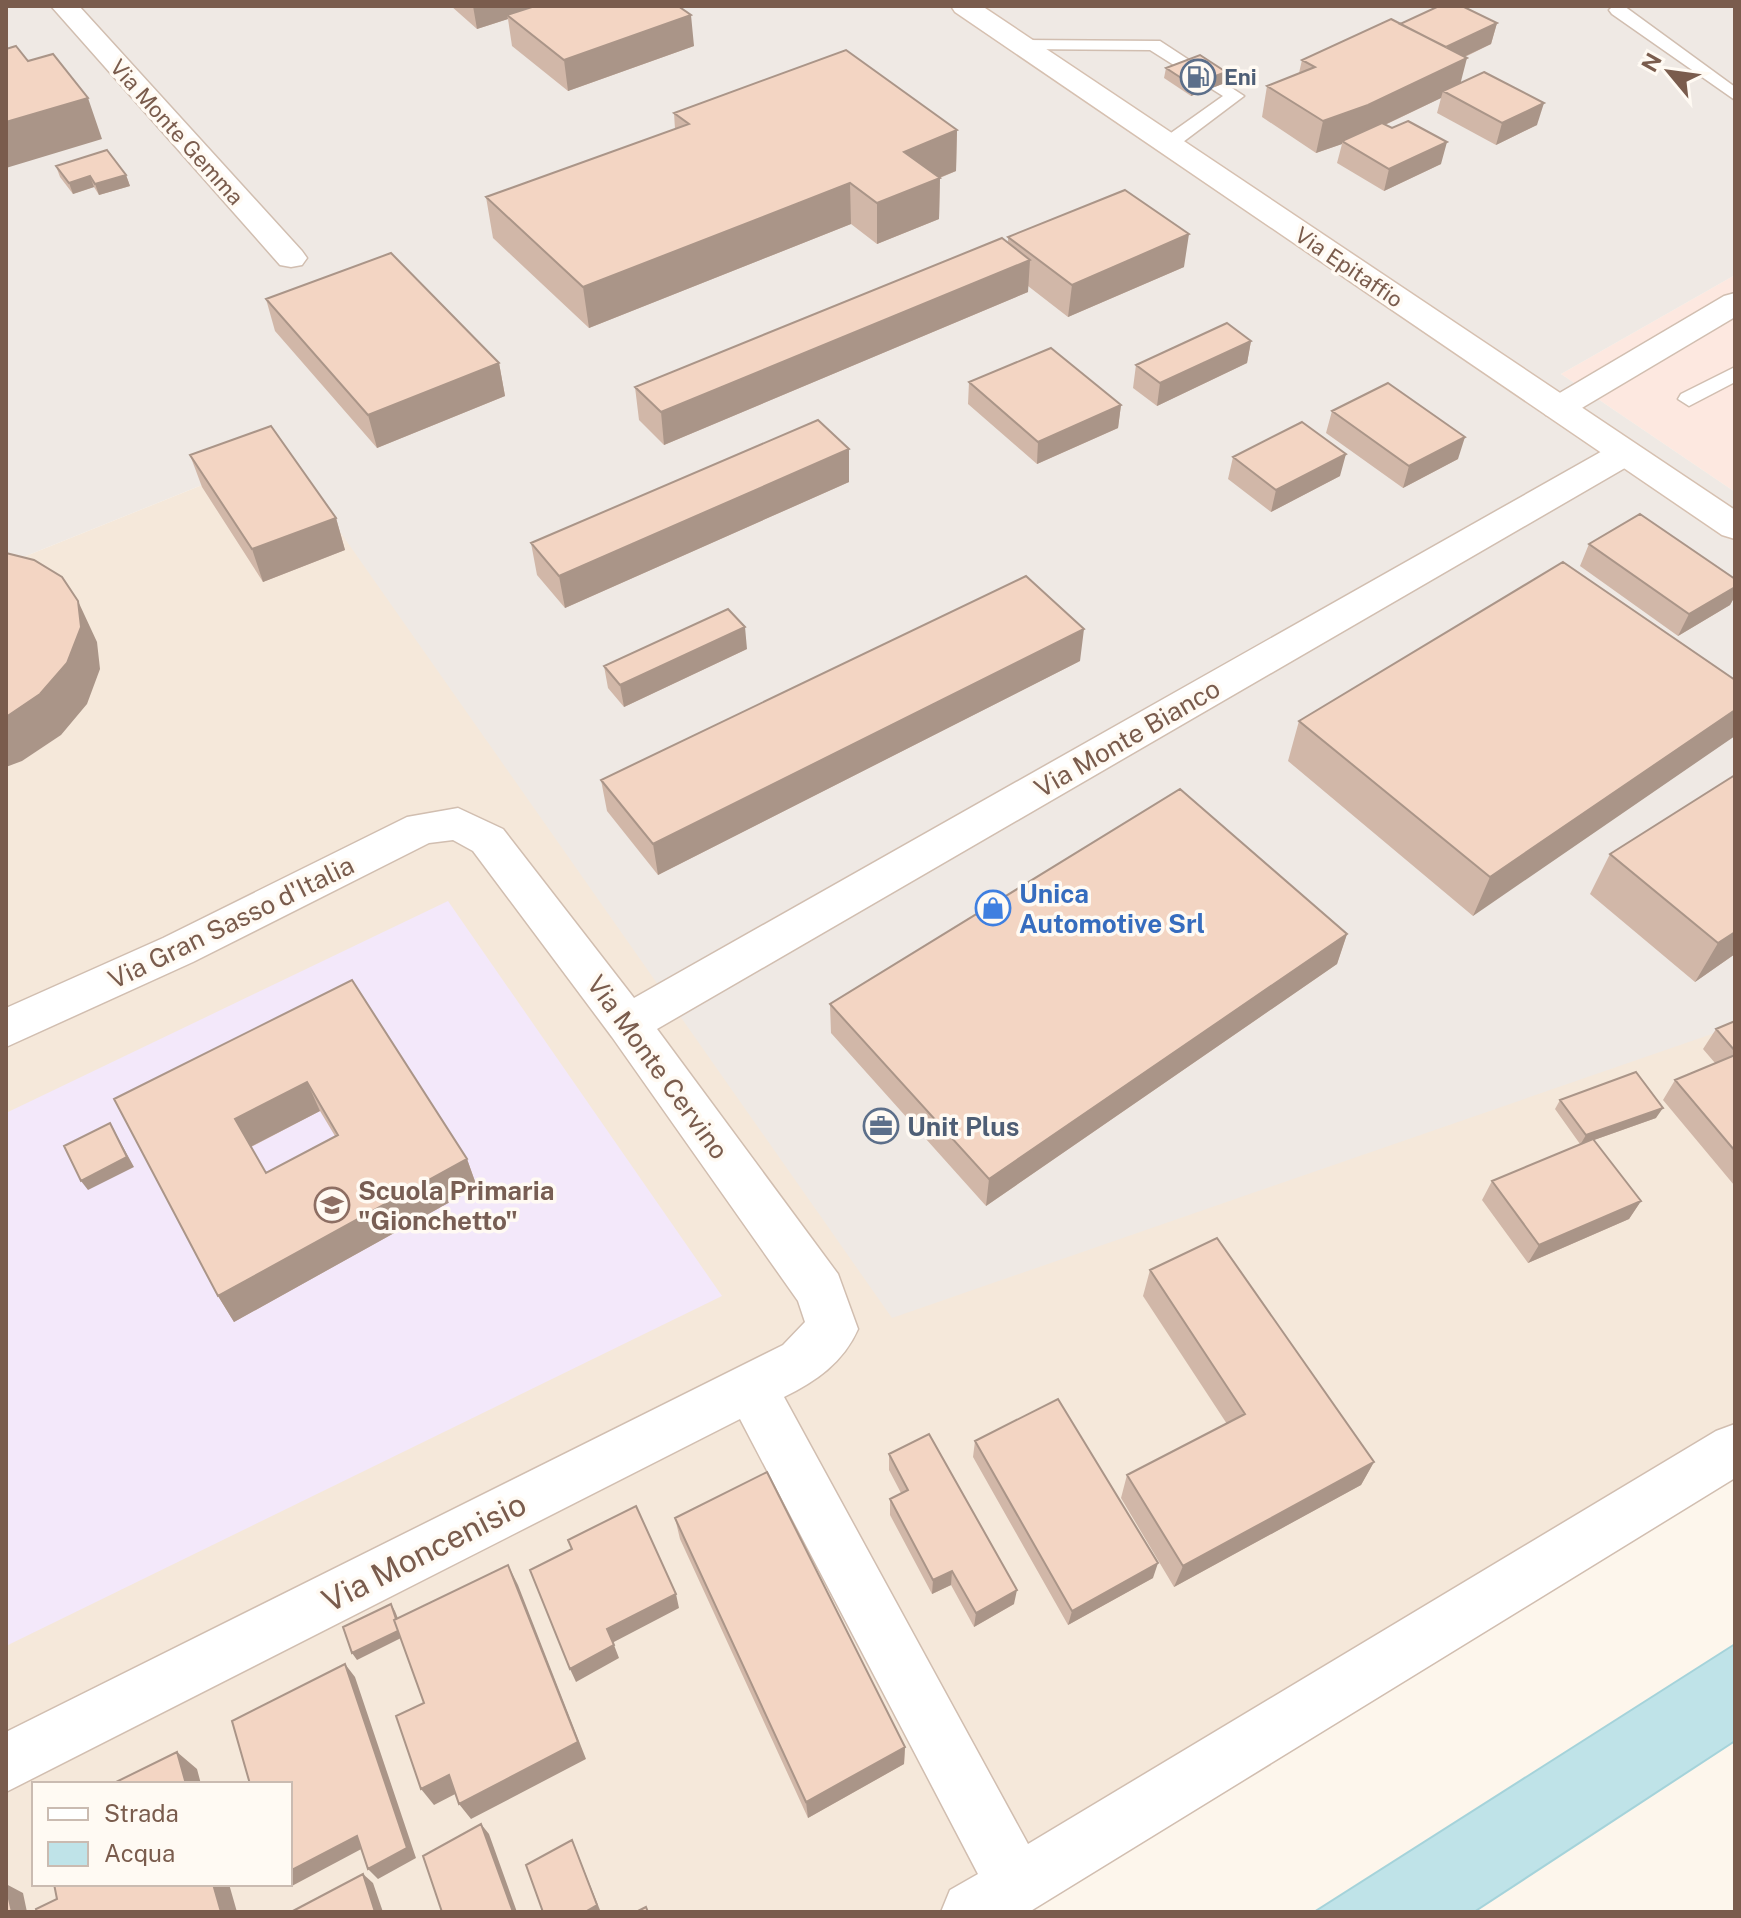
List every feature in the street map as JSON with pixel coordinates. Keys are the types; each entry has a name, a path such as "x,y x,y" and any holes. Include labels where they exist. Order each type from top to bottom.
{"street":[{"name":"Via Monte Gemma","path":"64,6 291,258"},
{"name":"Via Epitaffio","path":"964,6 1735,527"},
{"path":"1558,408 1735,303"},
{"name":"Via Monte Bianco","path":"628,1024 1625,453"},
{"name":"Via Monte Cervino","path":"458,824 488,840 628,1024 820,1290 833,1329"},
{"name":"Via Gran Sasso d'Italia","path":"6,1028 178,950 422,828 458,824"},
{"name":"Via Moncenisio","path":"6,1763 801,1362 833,1329"},
{"path":"751,1388 994,1898 1735,1449"}],"lane":[{"path":"1618,10 1735,95"},
{"path":"1022,45 1121,45 1154,45 1235,96 1206,100 1121,45"},
{"path":"1168,144 1206,100"},
{"path":"1689,399 1735,373"}],"shaded area":[{"path":"6,6 1735,6 1735,275 1561,374 1735,492 1735,1026 892,1318 284,452 6,564"},
{"path":"1735,275 1735,492 1561,374"},
{"path":"284,452 1735,1026 1735,1431 966,1912 6,1912 6,564"},
{"name":"Scuola Primaria \"Gionchetto\"","path":"448,901 722,1296 6,1646 6,1113"}],"water":[{"path":"1735,1644 1735,1741 1474,1912 1314,1912"}],"building":[{"path":"535,6 678,6 691,15 564,60 507,15"},
{"path":"1439,6 1462,6 1497,23 1446,47 1400,24"},
{"path":"1391,19 1467,58 1368,105 1323,121 1267,86 1315,67 1302,60"},
{"path":"16,46 28,61 53,54 88,98 6,122 6,49"},
{"path":"846,50 957,130 904,152 940,178 877,203 850,183 583,287 486,197 689,124 674,113"},
{"path":"1200,55 1226,72 1192,85 1166,68"},
{"path":"1484,72 1544,103 1502,123 1443,91"},
{"path":"1408,121 1447,142 1389,169 1342,141 1382,123 1392,128"},
{"path":"107,150 126,175 95,184 90,176 69,183 56,166"},
{"path":"1125,190 1189,234 1072,285 1008,237"},
{"path":"1002,238 1030,260 661,412 635,387"},
{"path":"391,253 499,363 368,415 266,299"},
{"path":"1227,323 1251,341 1160,383 1136,365"},
{"path":"1051,348 1121,405 1038,442 969,382"},
{"path":"1388,383 1465,437 1409,466 1332,411"},
{"path":"818,420 849,449 559,576 531,543"},
{"path":"1302,422 1346,454 1276,490 1233,457"},
{"path":"271,426 336,518 252,549 190,455"},
{"path":"1640,514 1735,579 1735,587 1689,614 1589,544"},
{"path":"6,553 34,560 62,577 78,601 81,627 67,663 40,694 6,717"},
{"path":"1563,562 1735,680 1735,710 1490,877 1299,721"},
{"path":"1026,576 1084,629 653,844 601,780"},
{"path":"728,609 745,627 620,685 604,666"},
{"path":"1735,775 1735,932 1718,943 1610,854"},
{"path":"1180,789 1347,934 989,1179 830,1004"},
{"path":"352,980 467,1159 218,1296 114,1099","holes":["307,1082 338,1135 266,1173 235,1119"]},
{"path":"1735,1021 1735,1051 1716,1029"},
{"path":"1735,1055 1735,1151 1675,1080"},
{"path":"1636,1072 1663,1108 1586,1135 1560,1100"},
{"path":"110,1123 127,1157 81,1181 64,1146"},
{"path":"1593,1139 1641,1201 1539,1245 1492,1181"},
{"path":"1217,1238 1374,1462 1183,1566 1127,1475 1245,1414 1150,1270"},
{"path":"1058,1399 1158,1563 1072,1611 975,1441"},
{"path":"929,1434 1017,1590 976,1613 952,1571 933,1580 890,1499 908,1490 889,1454"},
{"path":"767,1472 905,1747 806,1802 675,1518"},
{"path":"636,1506 676,1594 607,1629 614,1645 570,1669 530,1570 572,1549 568,1540"},
{"path":"508,1565 578,1742 459,1804 449,1775 421,1789 396,1716 424,1703 394,1620"},
{"path":"391,1604 398,1631 352,1653 343,1627"},
{"path":"345,1664 407,1848 368,1869 357,1836 292,1870 292,1782 249,1782 232,1721"},
{"path":"177,1752 185,1782 116,1782"},
{"path":"481,1824 513,1912 442,1912 423,1856"},
{"path":"572,1840 597,1905 585,1912 543,1912 526,1865"},
{"path":"363,1874 375,1912 291,1912"},
{"path":"6,1886 12,1912 6,1912"},
{"path":"54,1886 214,1886 221,1912 37,1912 36,1909 57,1899"}],"place":[{"name":"Eni","path":"1198,77"},
{"name":"Unica Automotive Srl","path":"993,908"},
{"name":"Unit Plus","path":"881,1126"},
{"name":"Scuola Primaria \"Gionchetto\"","path":"332,1205"}]}
